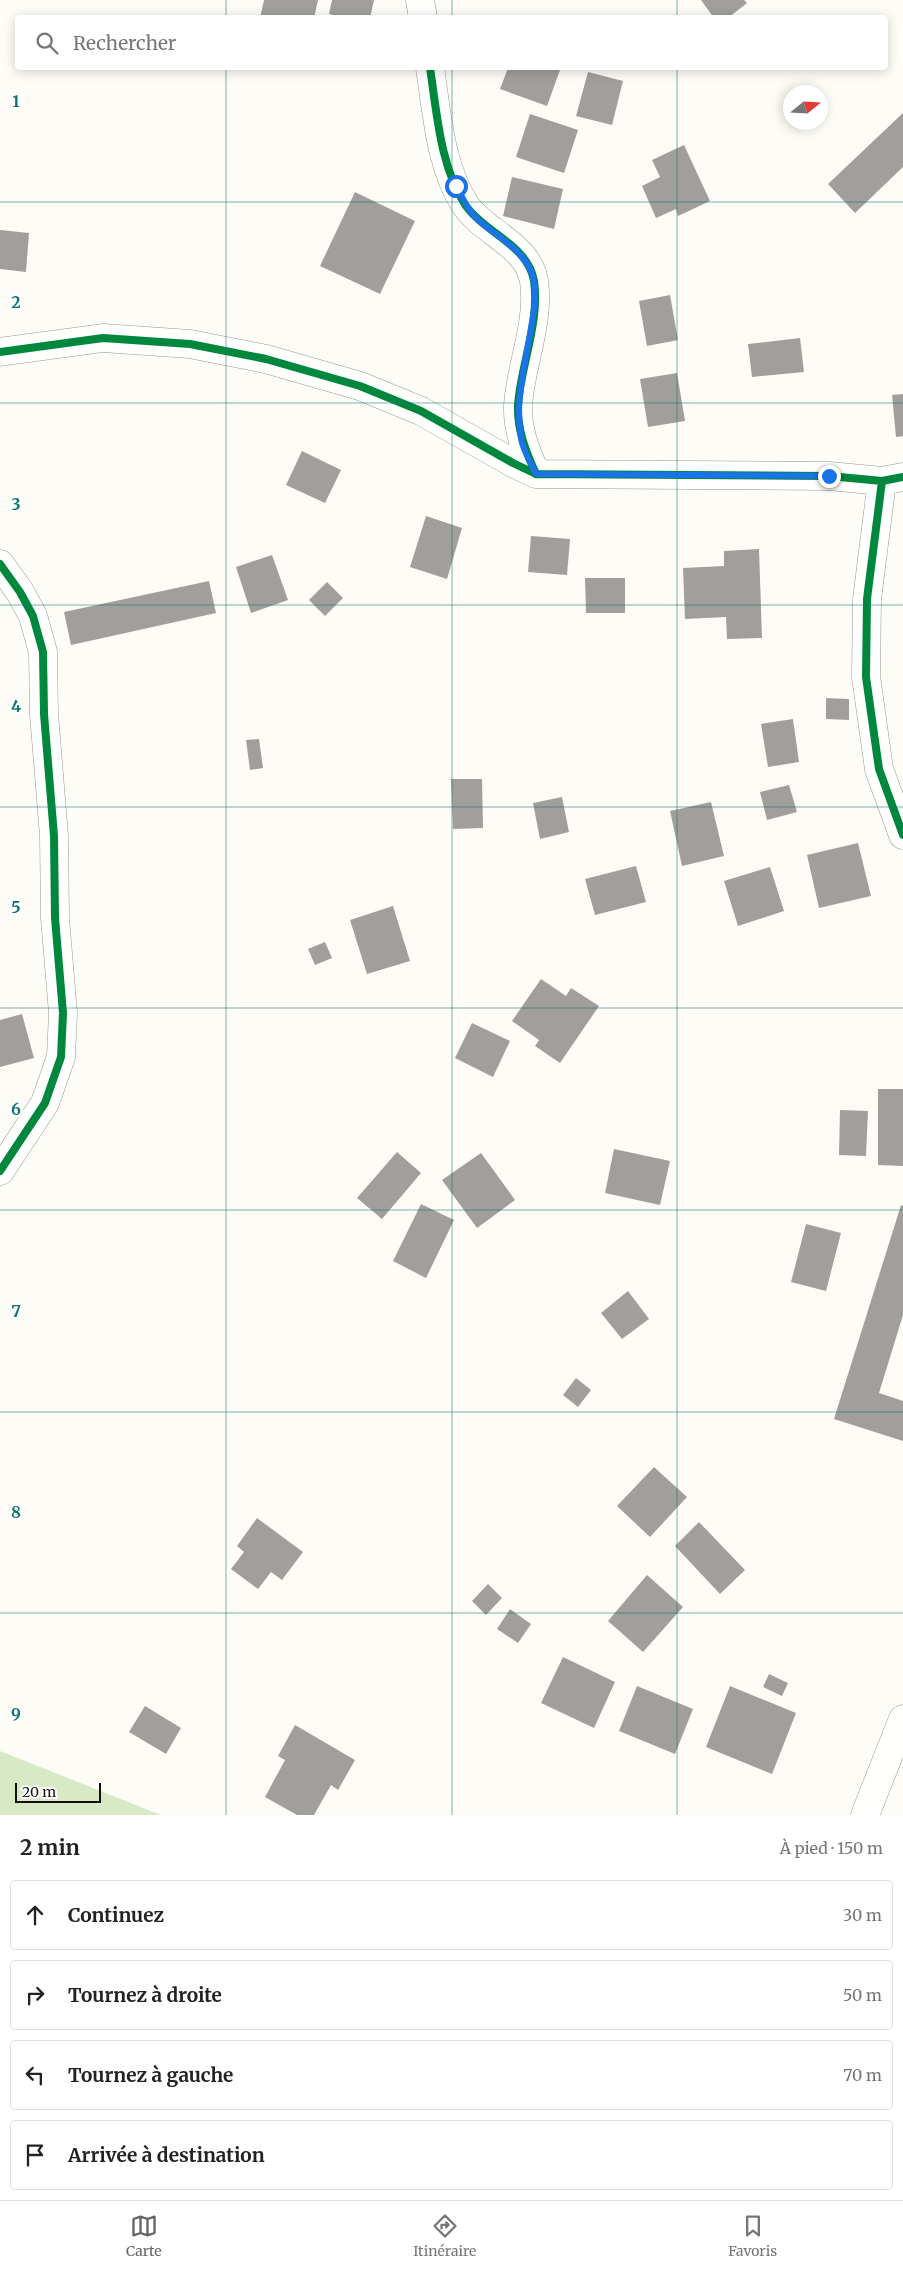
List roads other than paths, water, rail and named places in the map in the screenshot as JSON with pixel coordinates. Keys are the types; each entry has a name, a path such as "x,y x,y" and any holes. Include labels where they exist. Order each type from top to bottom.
{"street":[{"path":"420,0 422,15"},
{"path":"430,70 439,126 447,161 456,186 466,206 476,218 509,244 523,258 533,279 535,295 533,317 518,406 522,444 536,474"},
{"path":"0,352 103,338 190,344 266,359 360,386 421,412 536,474 829,476 893,479 867,599 866,677 878,769 903,835"},
{"path":"0,564 20,592 33,616 43,652 44,714 54,836 55,918 63,1013 61,1057 44,1104 0,1171"},
{"path":"865,1815 903,1719"}]}
